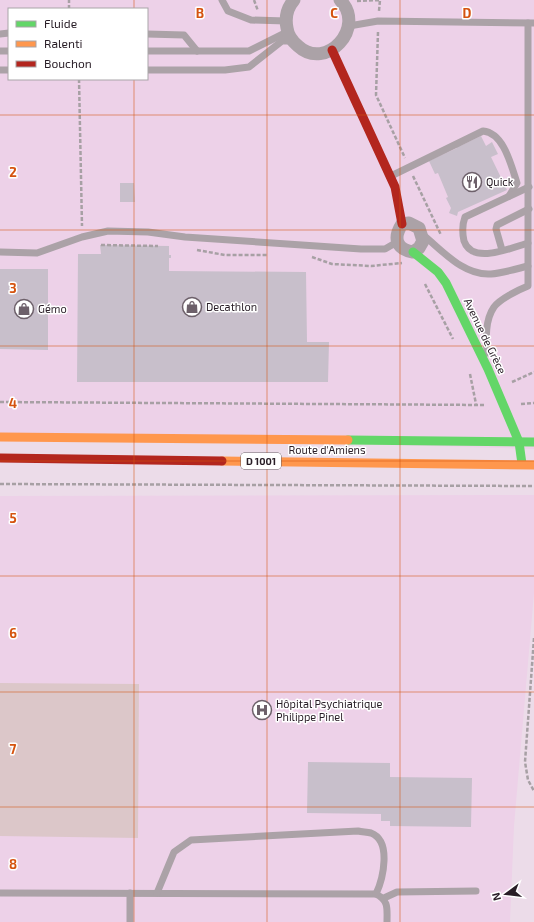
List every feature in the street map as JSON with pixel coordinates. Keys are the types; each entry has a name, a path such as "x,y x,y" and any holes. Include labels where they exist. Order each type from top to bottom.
{"main road":[{"path":"332,50 393,182"},
{"name":"Avenue de Grèce","path":"412,252 438,272 446,283 504,405 518,442 522,464"},
{"name":"Route d'Amiens","path":"0,437 534,442"},
{"name":"Route d'Amiens","path":"0,458 534,465"}],"street":[{"path":"294,0 287,11 288,31 300,48 311,53 322,53 332,50 340,44 346,36 349,26 348,14 340,0"},
{"path":"393,182 407,224"},
{"path":"407,224 419,228 422,239 438,272"},
{"path":"407,224 396,234 397,242 403,250 412,252 422,239"}],"lane":[{"path":"222,0 228,11 251,20 288,31"},
{"path":"349,26 378,21 531,23 532,176 529,187 528,286 513,292 494,307 486,331 488,369"},
{"path":"148,51 249,51 288,31"},
{"path":"148,70 225,70 249,67 282,41 288,31"},
{"path":"148,34 184,35 197,51"},
{"path":"393,182 409,167 483,131 489,132 497,137 506,154 517,183 509,196"},
{"path":"528,243 492,253 476,253 470,250 465,243 462,233 465,217 529,187"},
{"path":"502,250 496,230 497,225 529,209"},
{"path":"0,252 37,252 82,237 108,231 148,232 251,242 361,249 385,249 397,242"},
{"path":"422,239 458,265 478,273 491,274 528,266"},
{"path":"157,893 174,852 191,840 358,831 372,834 381,842 384,858 382,880 376,894"},
{"path":"384,898 397,892 476,891"},
{"path":"0,893 376,894 384,898 387,905 387,922"},
{"path":"130,893 130,922"}],"path":[{"path":"357,0 380,0 376,95 442,238"},
{"path":"79,80 82,237"},
{"path":"142,246 162,246"},
{"path":"190,249 225,255 269,255"},
{"path":"306,255 332,264 371,266 405,263"},
{"path":"424,283 454,342"},
{"path":"467,368 471,375 476,404"},
{"path":"509,384 534,372"},
{"path":"0,402 504,405 534,403"},
{"path":"0,484 534,486"},
{"path":"534,638 525,762 528,780 534,791"}],"shaded area":[{"path":"0,0 534,0 534,449 0,434"},
{"name":"Hôpital Psychiatrique Philippe Pinel","path":"534,495 534,593 514,826 510,922 0,922 0,496"},
{"path":"0,683 139,684 138,838 0,836"}],"building":[{"name":"Quick","path":"481,136 486,146 492,142 498,154 491,157 507,190 458,212 457,216 449,213 451,208 446,198 448,197 438,173 435,174 429,161 457,148 456,146 460,146"},
{"path":"120,183 134,183 135,202 120,202"},
{"name":"Decathlon","path":"100,245 169,246 169,255 171,255 171,258 169,258 169,271 306,272 307,342 329,342 328,382 77,382 78,254 101,254"},
{"name":"Gémo","path":"0,269 48,269 48,350 0,349"},
{"path":"308,762 390,763 390,777 472,778 471,827 390,826 390,821 381,821 381,814 307,813"}],"traffic: fast":[{"path":"413,252 438,272 446,283 488,369 519,442 522,464"},
{"path":"348,440 534,442"}],"traffic: slow":[{"path":"0,437 348,440"},
{"path":"222,461 534,465"}],"traffic: jam":[{"path":"332,50 395,187 402,224"},
{"path":"0,458 222,461"}],"place":[{"name":"Quick","path":"472,182"},
{"name":"Decathlon","path":"192,307"},
{"name":"Gémo","path":"24,309"},
{"name":"Hôpital Psychiatrique Philippe Pinel","path":"262,710"}]}
